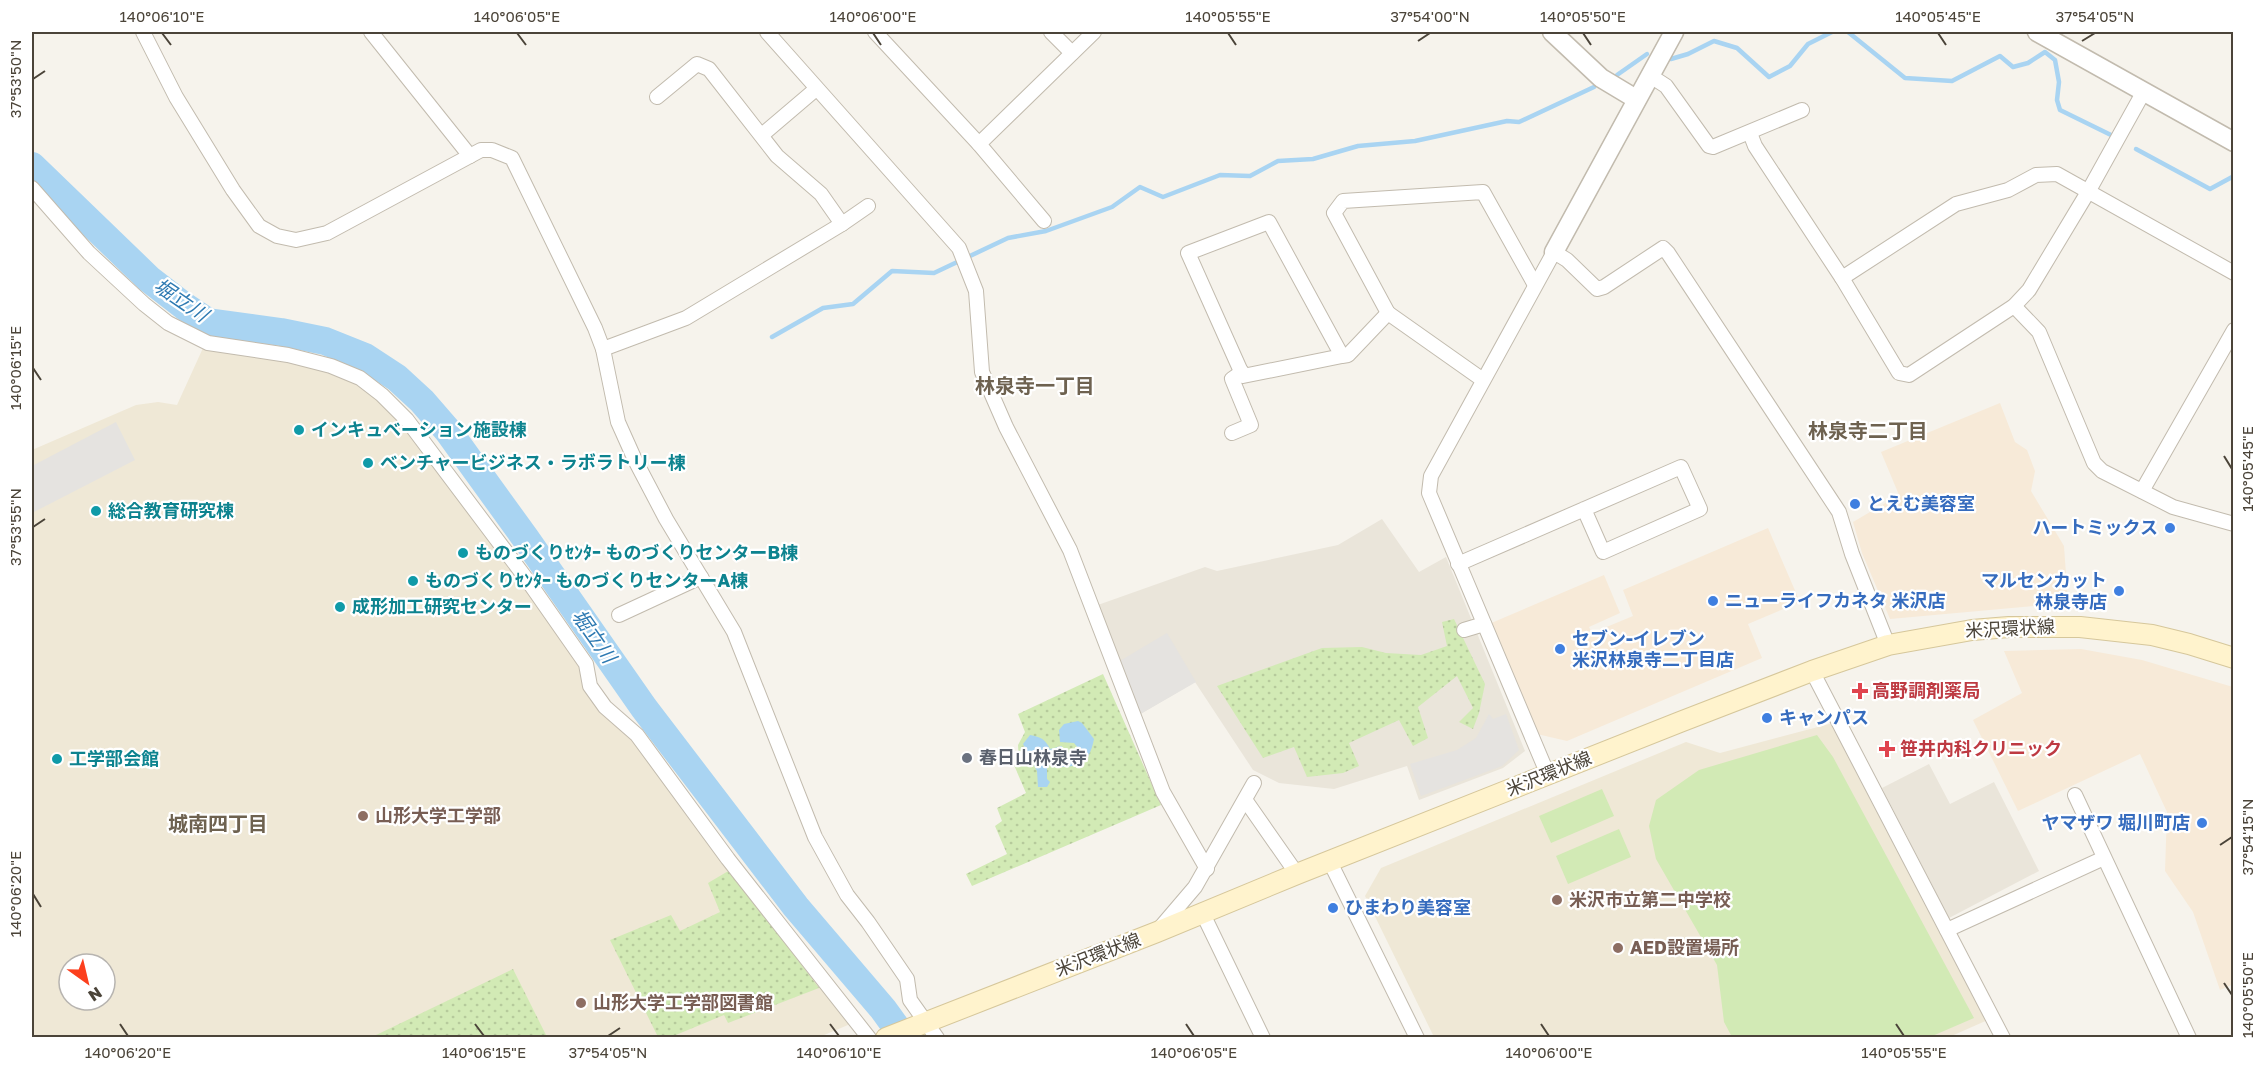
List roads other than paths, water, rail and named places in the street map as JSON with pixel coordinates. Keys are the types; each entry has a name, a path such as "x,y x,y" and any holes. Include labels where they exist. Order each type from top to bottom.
{"main road":[{"name":"米沢環状線","path":"886,1038 927,1028 1297,874 1812,671 1888,645 1972,630 2018,626 2080,627 2152,635 2234,658"}],"street":[{"path":"143,32 176,98 233,190 259,226 277,236 296,240 327,233 481,150 492,150 512,158 595,328 603,349 618,422 622,431 666,519 734,632 815,837 847,895 907,979 910,1000 927,1028"},
{"path":"371,32 470,156"},
{"path":"767,32 959,248 976,291 982,372 1006,427 1070,550 1163,792 1207,869"},
{"path":"875,32 979,144 1044,221"},
{"path":"1051,32 1072,53"},
{"path":"979,144 1094,32"},
{"path":"1552,32 1601,78 1636,99"},
{"path":"1548,775 1430,493 1431,477 1674,32"},
{"path":"2037,32 2234,142"},
{"path":"657,97 697,64 709,69 777,156 821,194 842,224"},
{"path":"1649,75 1666,86 1709,146 1713,147 1802,110"},
{"path":"762,135 816,89"},
{"path":"1750,133 1755,146 1842,278 1899,374 1910,375 2014,306 2029,290 2088,192 2143,93"},
{"path":"1842,278 1956,204 2008,190 2036,175 2057,174 2234,273"},
{"path":"32,189 89,254 168,323 208,343 288,355 331,366 360,378 382,395 407,420 528,580 586,664 590,686 600,700 637,735 714,840 869,1038"},
{"path":"1483,381 1388,313 1334,213 1343,201 1483,192 1535,285"},
{"path":"603,349 686,318 868,206"},
{"path":"1342,356 1269,222 1188,253 1243,376 1348,355 1388,313"},
{"path":"1554,252 1567,260 1597,289 1604,287 1664,248 1839,512 1852,554 1888,645"},
{"path":"2014,306 2039,332 2094,463 2102,471 2183,511 2234,524"},
{"path":"2142,491 2234,330"},
{"path":"1232,434 1251,425 1232,379 1242,372"},
{"path":"1458,564 1584,509 1681,467 1700,509 1603,552 1584,509"},
{"path":"619,615 701,576"},
{"path":"1464,630 1484,624"},
{"path":"1812,671 2003,1038"},
{"path":"1157,932 1207,869 1254,783"},
{"path":"2075,795 2188,1038"},
{"path":"1246,801 1297,874"},
{"path":"1947,930 2104,858"},
{"path":"1330,862 1417,1038"},
{"path":"1202,912 1263,1038"}],"water":[{"path":"1078,721 1094,739 1088,757 1069,767 1047,765 1047,779 1050,782 1047,787 1038,787 1037,771 1023,744 1030,735 1042,739 1050,749 1062,746 1067,755 1077,754 1078,748 1074,743 1060,742 1059,730 1064,724"}],"waterway":[{"path":"1671,59 1688,54 1714,41 1737,48 1769,77 1790,66 1808,44 1832,32"},
{"path":"1848,32 1905,78 1952,81 2000,56 2013,67 2028,63 2045,52 2055,60 2059,82 2057,100 2060,110 2111,135"},
{"path":"1617,75 1647,54"},
{"path":"772,337 823,308 853,304 892,271 934,273 1008,238 1046,231 1112,207 1140,187 1163,197 1220,175 1250,176 1278,161 1313,159 1358,146 1415,141 1507,121 1519,122 1594,87"},
{"path":"2136,149 2210,189 2234,176"},
{"name":"堀立川","path":"32,166 149,279 208,322 281,332 325,341 365,357 397,378 422,401 448,431 644,708 796,907 883,1009 904,1038"}],"place":[{"name":"インキュベーション施設棟","path":"299,430"},
{"name":"ベンチャービジネス・ラボラトリー棟","path":"368,463"},
{"name":"とえむ美容室","path":"1855,504"},
{"name":"総合教育研究棟","path":"96,511"},
{"name":"ハートミックス","path":"2170,528"},
{"name":"ものづくりｾﾝﾀｰ ものづくりセンターB棟","path":"463,553"},
{"name":"ものづくりｾﾝﾀｰ ものづくりセンターA棟","path":"413,581"},
{"name":"マルセンカット 林泉寺店","path":"2119,591"},
{"name":"ニューライフカネタ 米沢店","path":"1713,601"},
{"name":"成形加工研究センター","path":"340,607"},
{"name":"セブン-イレブン 米沢林泉寺二丁目店","path":"1560,649"},
{"name":"高野調剤薬局","path":"1860,691"},
{"name":"キャンパス","path":"1767,718"},
{"name":"笹井内科クリニック","path":"1887,749"},
{"name":"春日山林泉寺","path":"967,758"},
{"name":"工学部会館","path":"57,759"},
{"name":"山形大学工学部","path":"363,816"},
{"name":"ヤマザワ 堀川町店","path":"2202,823"},
{"name":"米沢市立第二中学校","path":"1557,900"},
{"name":"ひまわり美容室","path":"1333,908"},
{"name":"AED設置場所","path":"1618,948"},
{"name":"山形大学工学部図書館","path":"581,1003"}],"district":[{"name":"林泉寺一丁目","path":"1035,386"},
{"name":"林泉寺二丁目","path":"1868,431"},
{"name":"城南四丁目","path":"218,824"}]}
